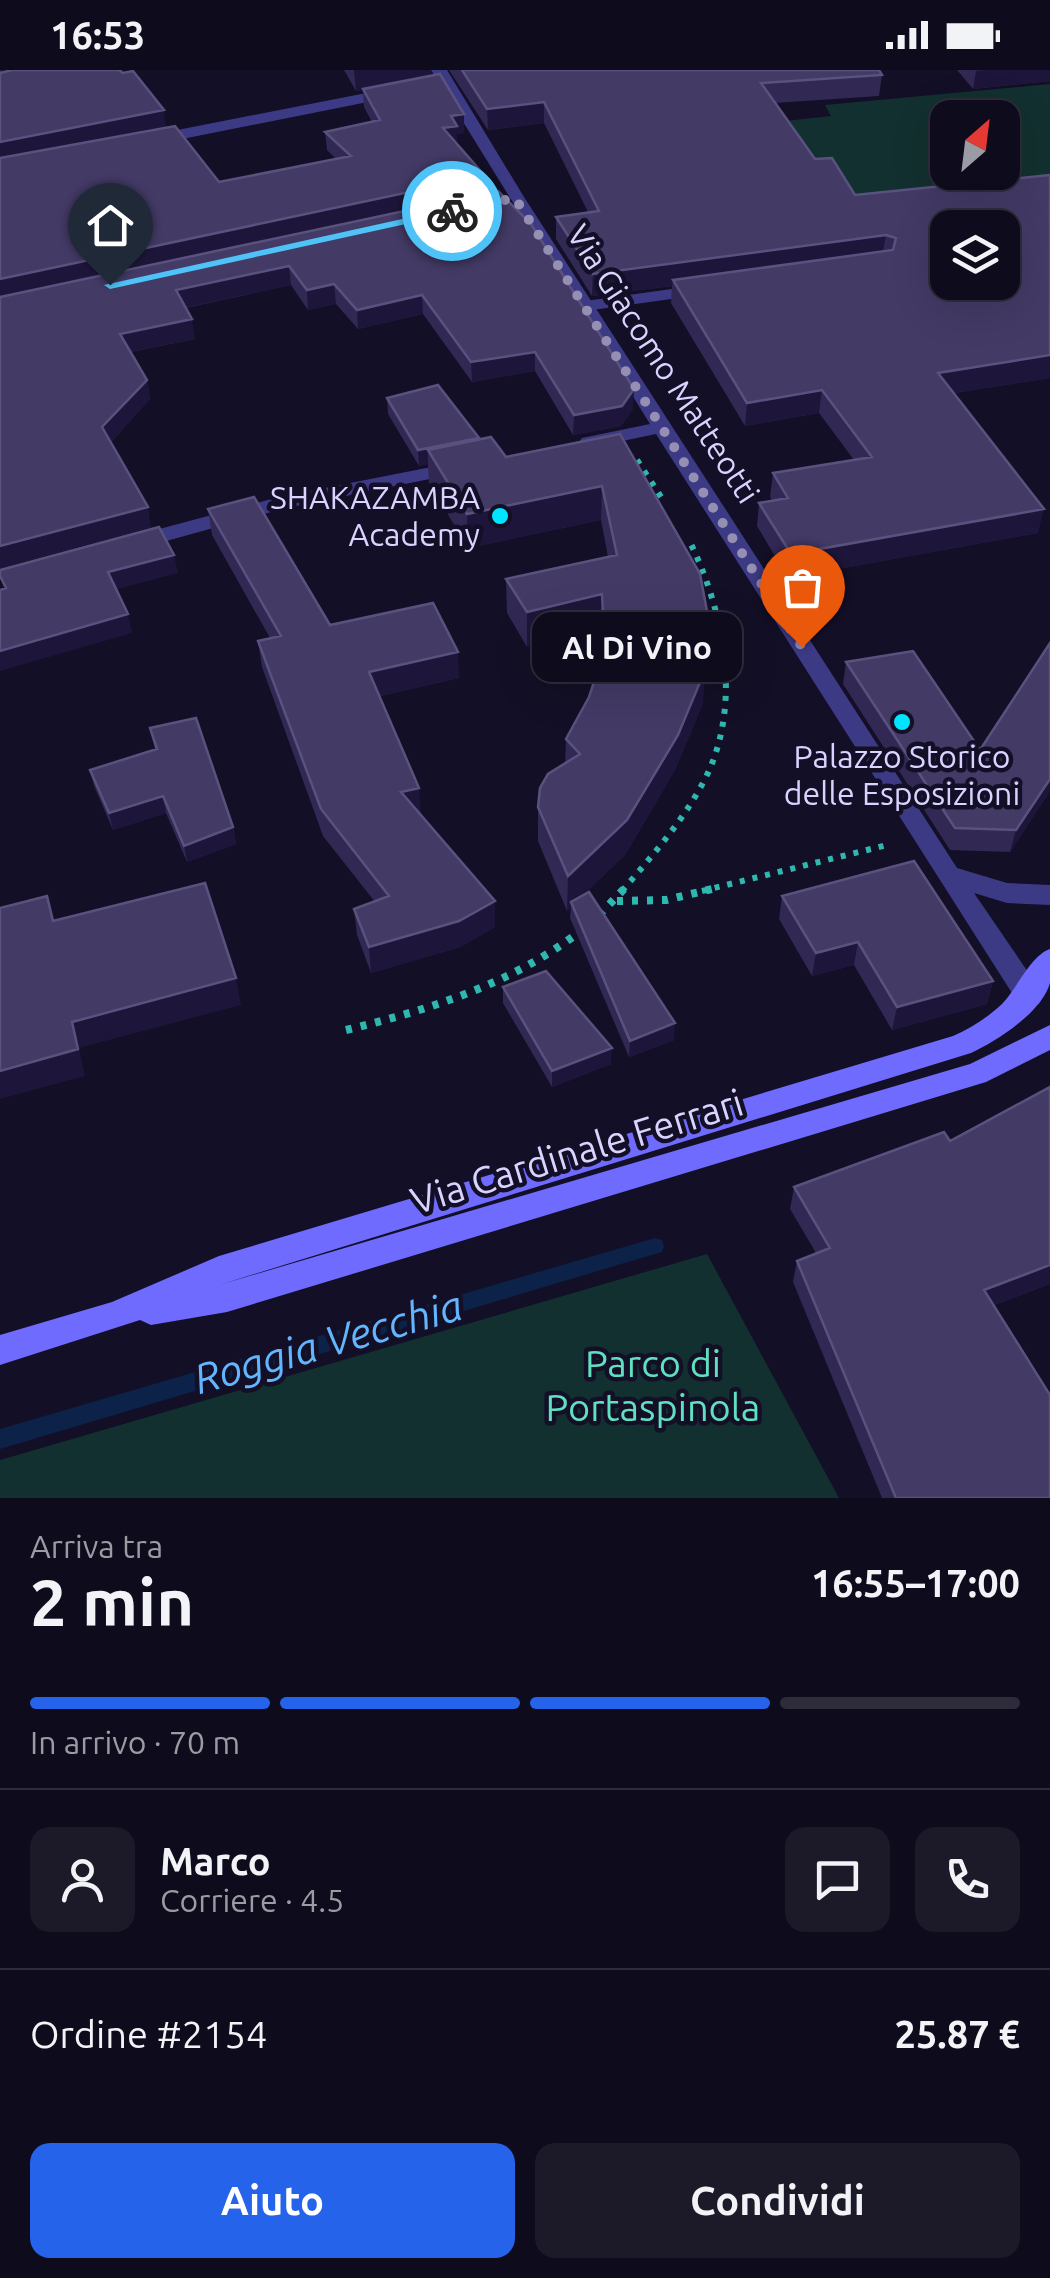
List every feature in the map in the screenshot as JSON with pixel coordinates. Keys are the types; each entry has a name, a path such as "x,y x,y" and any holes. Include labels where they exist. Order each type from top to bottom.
{"main road":[{"name":"Via Cardinale Ferrari","path":"0,1350 117,1315 219,1270 960,1045 1005,1022 1029,996 1050,960"},
{"name":"Via Cardinale Ferrari","path":"117,1315 227,1298 938,1086 1016,1058 1050,1036"}],"street":[{"name":"Via Giacomo Matteotti","path":"437,80 505,200 585,306 922,836 1029,996"},
{"path":"136,144 408,90"},
{"path":"565,447 663,428"},
{"path":"112,549 279,503 490,462"},
{"path":"948,876 997,891 1050,895"}],"lane":[{"path":"585,306 715,288"}],"path":[{"path":"621,436 669,508"},
{"path":"346,1030 408,1015 483,987 559,950 615,900 676,824 714,758 727,698 721,634 708,574 688,537"},
{"path":"615,900 666,900 922,836"}],"green space":[{"path":"1050,84 1050,180 1020,183 1020,100 930,100 930,190 959,190 822,205 785,121 831,116 825,105"},
{"name":"Parco di Portaspinola","path":"707,1254 839,1498 0,1498 0,1460"}],"building":[{"path":"462,70 879,70 882,75 761,83 815,159 832,158 855,195 930,187 1020,190 1020,178 1050,175 1050,355 938,373 1044,509 791,554 759,503 788,498 773,473 872,457 822,390 747,403 673,280 893,250 896,238 886,235 593,274 556,217 599,211 544,102 487,109"},
{"path":"133,71 164,110 0,142 0,73"},
{"path":"440,74 464,114 451,116 457,126 443,128 485,176 0,279 0,158 175,126 219,182 351,156 325,132 380,120 363,89"},
{"path":"498,191 531,224 634,389 622,406 574,415 535,352 471,362 422,295 357,310 334,284 307,290 289,266 176,290 192,319 120,334 147,380 102,427 148,507 0,546 0,297"},
{"path":"438,385 479,438 418,450 387,398"},
{"path":"620,434 700,574 710,627 706,668 678,735 627,820 568,876 538,807 540,788 548,774 580,754 566,739 589,697 605,649 602,594 527,612 506,579 617,555 602,486 467,514 428,450 491,437 506,457"},
{"path":"254,497 330,625 433,603 458,652 369,672 419,788 401,792 495,901 459,921 369,947 354,909 389,896 321,809 258,641 281,636 208,509"},
{"path":"159,527 174,555 108,572 128,614 0,651 0,590 6,588 0,570"},
{"name":"Palazzo Storico delle Esposizioni","path":"1050,643 1050,779 1016,830 955,828 846,662 913,651 980,750"},
{"path":"196,718 233,827 184,846 163,796 109,813 90,770 157,749 150,728"},
{"path":"914,861 993,981 897,1007 858,942 816,953 782,896"},
{"path":"205,883 236,978 72,1022 78,1049 0,1071 0,908 47,896 53,921"},
{"path":"589,892 675,1023 630,1041 571,902"},
{"path":"546,971 612,1048 552,1071 503,987"},
{"path":"1050,1087 1050,1265 984,1290 1050,1395 1050,1498 896,1498 797,1261 830,1248 794,1187 944,1132 950,1141"}],"waterway":[{"name":"Roggia Vecchia","path":"0,1439 655,1246"}],"way so far":[{"path":"452,211 515,198 802,647"}],"place":[{"name":"SHAKAZAMBA Academy","path":"500,516"},
{"name":"Al Di Vino","path":"802,647"},
{"name":"Palazzo Storico delle Esposizioni","path":"902,722"}],"route":[{"path":"110,285 452,211"}]}
